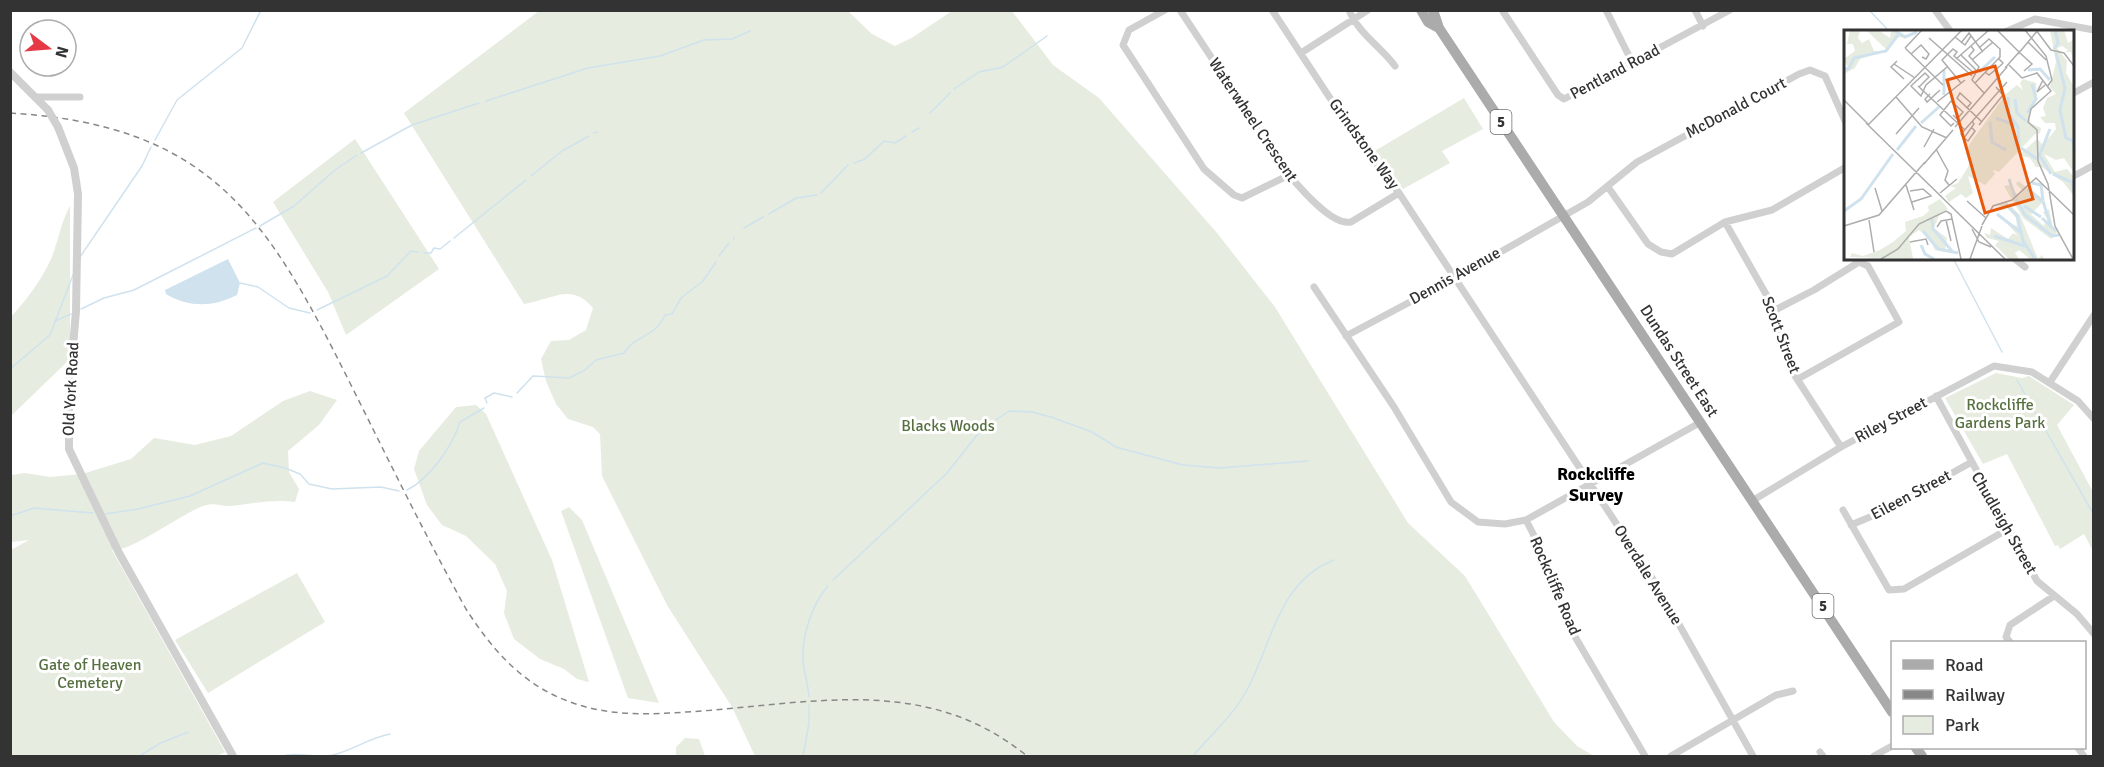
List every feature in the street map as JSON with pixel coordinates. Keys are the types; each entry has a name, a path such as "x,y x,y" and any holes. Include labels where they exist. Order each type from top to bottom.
{"main road":[{"name":"Dundas Street East","path":"1420,10 1428,22 1439,28"},
{"name":"Dundas Street East","path":"1433,10 1439,28 1891,709"}],"street":[{"path":"1166,10 1129,30 1123,45 1204,169 1234,195 1242,198 1289,175"},
{"name":"Waterwheel Crescent","path":"1180,10 1289,175 1302,191 1344,224 1357,219 1399,193"},
{"name":"Grindstone Way","path":"1272,10 1355,136 1399,193 1455,278"},
{"path":"1349,10 1353,20 1383,49 1395,66"},
{"path":"1301,53 1368,10"},
{"name":"Pentland Road","path":"1502,10 1561,98 1572,98 1730,10"},
{"path":"1606,10 1633,64"},
{"path":"1695,10 1703,26"},
{"path":"1935,10 1950,30"},
{"path":"2010,30 2035,19 2094,30"},
{"name":"McDonald Court","path":"1564,215 1608,187 1650,155 1810,70 1825,75 1844,118"},
{"name":"Old York Road","path":"10,72 48,110 58,127 74,168 78,194 76,311 69,393 69,449 119,554 233,756"},
{"path":"2074,93 2094,82"},
{"path":"37,97 80,97"},
{"path":"2074,176 2094,165"},
{"path":"1608,187 1648,244 1661,252 1672,254 1702,233 1725,222 1772,210 1844,168"},
{"name":"Dennis Avenue","path":"1346,336 1455,278 1564,215"},
{"name":"Scott Street","path":"1725,222 1774,310 1788,365 1841,447"},
{"path":"2016,260 2025,267"},
{"path":"1774,310 1814,290 1859,262 1868,266 1899,322 1798,379"},
{"name":"Overdale Avenue","path":"1455,278 1658,587 1753,756"},
{"name":"Rockcliffe Road","path":"1314,287 1394,407 1451,502 1478,522 1505,524 1526,520 1547,561 1567,623 1645,756"},
{"path":"2050,382 2094,315"},
{"name":"Riley Street","path":"1752,501 1841,447 1994,366 2032,372 2079,401 2094,419"},
{"name":"Chudleigh Street","path":"1936,396 1970,463 2037,581 2077,614 2094,634"},
{"path":"1526,520 1701,422"},
{"name":"Eileen Street","path":"1851,525 1884,511 1970,463"},
{"path":"1844,510 1889,590 1904,589 2008,530"},
{"path":"2009,641 2006,637 2010,625 2054,596"},
{"path":"1671,756 1776,695 1793,691"},
{"path":"1874,756 1891,747"}],"green space":[{"name":"Blacks Woods","path":"539,11 848,11 872,34 895,46 952,11 1012,11 1053,65 1099,98 1217,233 1275,307 1408,523 1465,576 1554,722 1577,746 1594,756 755,756 732,707 667,605 602,476 600,434 593,427 568,419 556,404 546,381 541,359 551,341 569,340 586,330 593,308 585,300 570,294 524,304 404,113"},
{"path":"1464,98 1483,129 1442,151 1450,163 1403,189 1373,152"},
{"path":"355,139 439,269 346,335 328,292 273,202"},
{"path":"70,206 70,359 11,416 11,317 33,290 47,267"},
{"name":"Rockcliffe Gardens Park","path":"1996,373 2022,378 2029,376 2074,405 2057,425 2093,492 2093,551 2084,534 2060,549 2058,545 2055,546 2007,454 1983,464 1945,398"},
{"name":"Gate of Heaven Cemetery","path":"310,391 337,400 319,425 288,451 289,472 299,489 295,502 270,501 230,506 207,505 131,545 112,550 225,752 217,756 11,756 11,550 29,540 11,542 11,475 25,473 50,477 82,474 131,459 154,438 195,445 231,436 283,401"},
{"path":"476,405 486,414 552,560 589,682 577,679 564,669 540,659 514,639 504,613 507,591 495,564 466,536 442,525 427,505 414,469 419,451 456,407"},
{"path":"569,507 582,520 659,703 628,698 561,511"},
{"path":"297,573 325,622 208,693 175,640"},
{"path":"685,738 699,739 705,756 676,756 676,747"}],"water":[{"path":"228,259 240,283 237,295 210,304 192,304 166,294 165,290"}],"waterway":[{"path":"155,140 177,100 242,48 261,10"},
{"path":"1869,10 1888,30"},
{"path":"486,101 588,68 660,56 704,40 732,39 750,31"},
{"path":"954,89 979,72 1003,67 1047,36"},
{"path":"930,113 950,93"},
{"path":"361,153 412,125 479,103"},
{"path":"912,132 919,128"},
{"path":"531,176 562,151 589,136"},
{"path":"854,163 865,159 884,141 895,143 906,136"},
{"path":"80,257 142,166 151,147"},
{"path":"260,226 294,206 335,170 357,155"},
{"path":"821,193 848,165"},
{"path":"454,238 526,180"},
{"path":"769,214 796,198 817,195"},
{"path":"744,228 763,217"},
{"path":"81,309 104,298 134,290 256,228"},
{"path":"424,253 431,253 434,248 440,249 450,241"},
{"path":"719,256 729,243"},
{"path":"317,310 387,276 411,251 418,252"},
{"path":"1954,260 2002,352"},
{"path":"517,393 533,376 569,378 585,370 596,360 624,353 634,342 656,328 665,315 672,314 681,298 703,281 716,262"},
{"path":"10,369 50,335 73,275"},
{"path":"240,283 258,287 289,308 310,313"},
{"path":"55,321 71,314"},
{"path":"2017,380 2094,515"},
{"path":"487,403 485,398 494,393 512,397"},
{"path":"407,490 424,478 440,461 460,422 484,408"},
{"path":"833,580 947,473 981,430 1009,411 1032,412 1051,417 1092,432 1116,447 1183,465 1219,468 1308,461"},
{"path":"105,514 138,509 190,496 263,463 300,474 309,484 332,489 381,487 399,491"},
{"path":"10,516 34,508 93,513"},
{"path":"1193,756 1228,717 1246,692 1288,599 1300,583 1315,570 1334,560"},
{"path":"809,697 803,660 804,640 809,620 822,593 828,586"},
{"path":"803,756 809,723 809,705"},
{"path":"139,756 161,743 188,732"},
{"path":"282,756 333,755 390,734"}],"railway":[{"path":"10,113 79,121 136,137 184,160 224,190 259,228 290,272 320,324 466,609 508,663 534,684 549,693 580,705 610,712 640,714 820,701 863,700 906,703 947,713 988,730 1027,756"}],"district":[{"name":"Rockcliffe Survey","path":"1596,484"}]}
